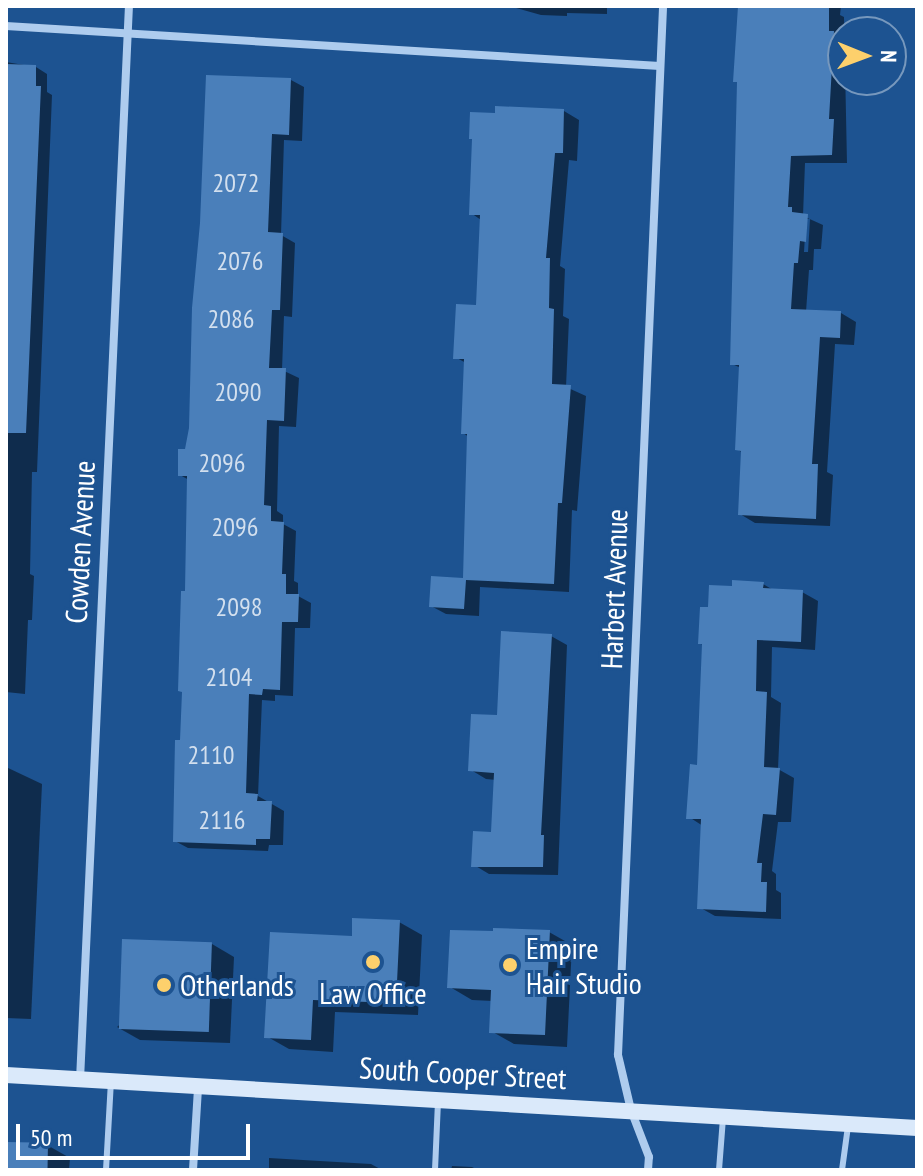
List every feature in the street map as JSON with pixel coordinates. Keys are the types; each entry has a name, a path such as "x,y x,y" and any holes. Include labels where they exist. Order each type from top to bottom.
{"main road":[{"name":"South Cooper Street","path":"6,1075 917,1128"}],"street":[{"name":"Cowden Avenue","path":"80,1080 129,6"},
{"name":"Harbert Avenue","path":"648,1170 649,1157 631,1110 618,1055 663,6"},
{"path":"6,26 128,31 660,66"},
{"path":"193,1170 198,1088"}],"lane":[{"path":"106,1170 111,1081"},
{"path":"435,1170 438,1100"},
{"path":"719,1170 723,1118"},
{"path":"842,1170 848,1124"}],"building":[{"path":"738,6 829,6 827,96 830,96 829,119 834,119 832,155 791,156 788,207 792,207 792,212 808,214 806,242 800,241 798,263 794,263 791,309 841,311 840,338 820,337 812,464 818,464 816,519 738,515 741,451 735,450 739,365 730,365 737,82 733,82"},
{"path":"6,64 36,65 36,86 41,86 26,433 6,433"},
{"path":"206,75 291,78 289,135 272,134 268,232 283,233 280,310 272,310 269,368 286,368 284,421 267,420 264,505 271,506 271,521 284,522 282,574 286,574 286,594 299,594 298,622 282,622 280,690 263,689 262,695 249,694 246,793 258,794 257,801 272,801 270,839 256,839 256,845 173,842 175,740 180,740 182,692 178,691 181,591 185,591 187,476 178,476 178,449 185,449 189,428 192,308 200,223"},
{"path":"495,106 564,109 563,153 555,153 546,258 550,258 549,308 554,309 552,384 571,385 562,503 558,503 554,584 466,580 464,609 429,607 431,576 463,578 467,434 461,434 464,359 453,359 456,304 476,305 480,215 469,215 470,112 495,113"},
{"path":"732,580 764,582 763,588 803,590 801,642 757,640 756,691 767,692 764,767 780,768 776,815 763,814 757,863 762,863 761,882 767,882 766,912 697,909 701,819 686,819 690,764 697,765 702,644 698,644 700,607 708,607 709,585 732,586"},
{"path":"501,631 552,634 541,835 544,835 543,867 471,867 473,831 491,832 494,773 468,771 471,714 497,715"},
{"path":"352,918 400,920 396,1003 313,1000 311,1040 264,1038 270,932 352,936"},
{"path":"493,928 550,930 545,1035 489,1033 491,990 447,988 450,930 493,931"},
{"name":"Otherlands","path":"122,939 212,942 209,1032 119,1029"},
{"path":"6,1142 48,1143 48,1170 6,1170"}],"place":[{"name":"Law Office","path":"373,962"},
{"name":"Empire Hair Studio","path":"510,965"},
{"name":"Otherlands","path":"164,985"}]}
